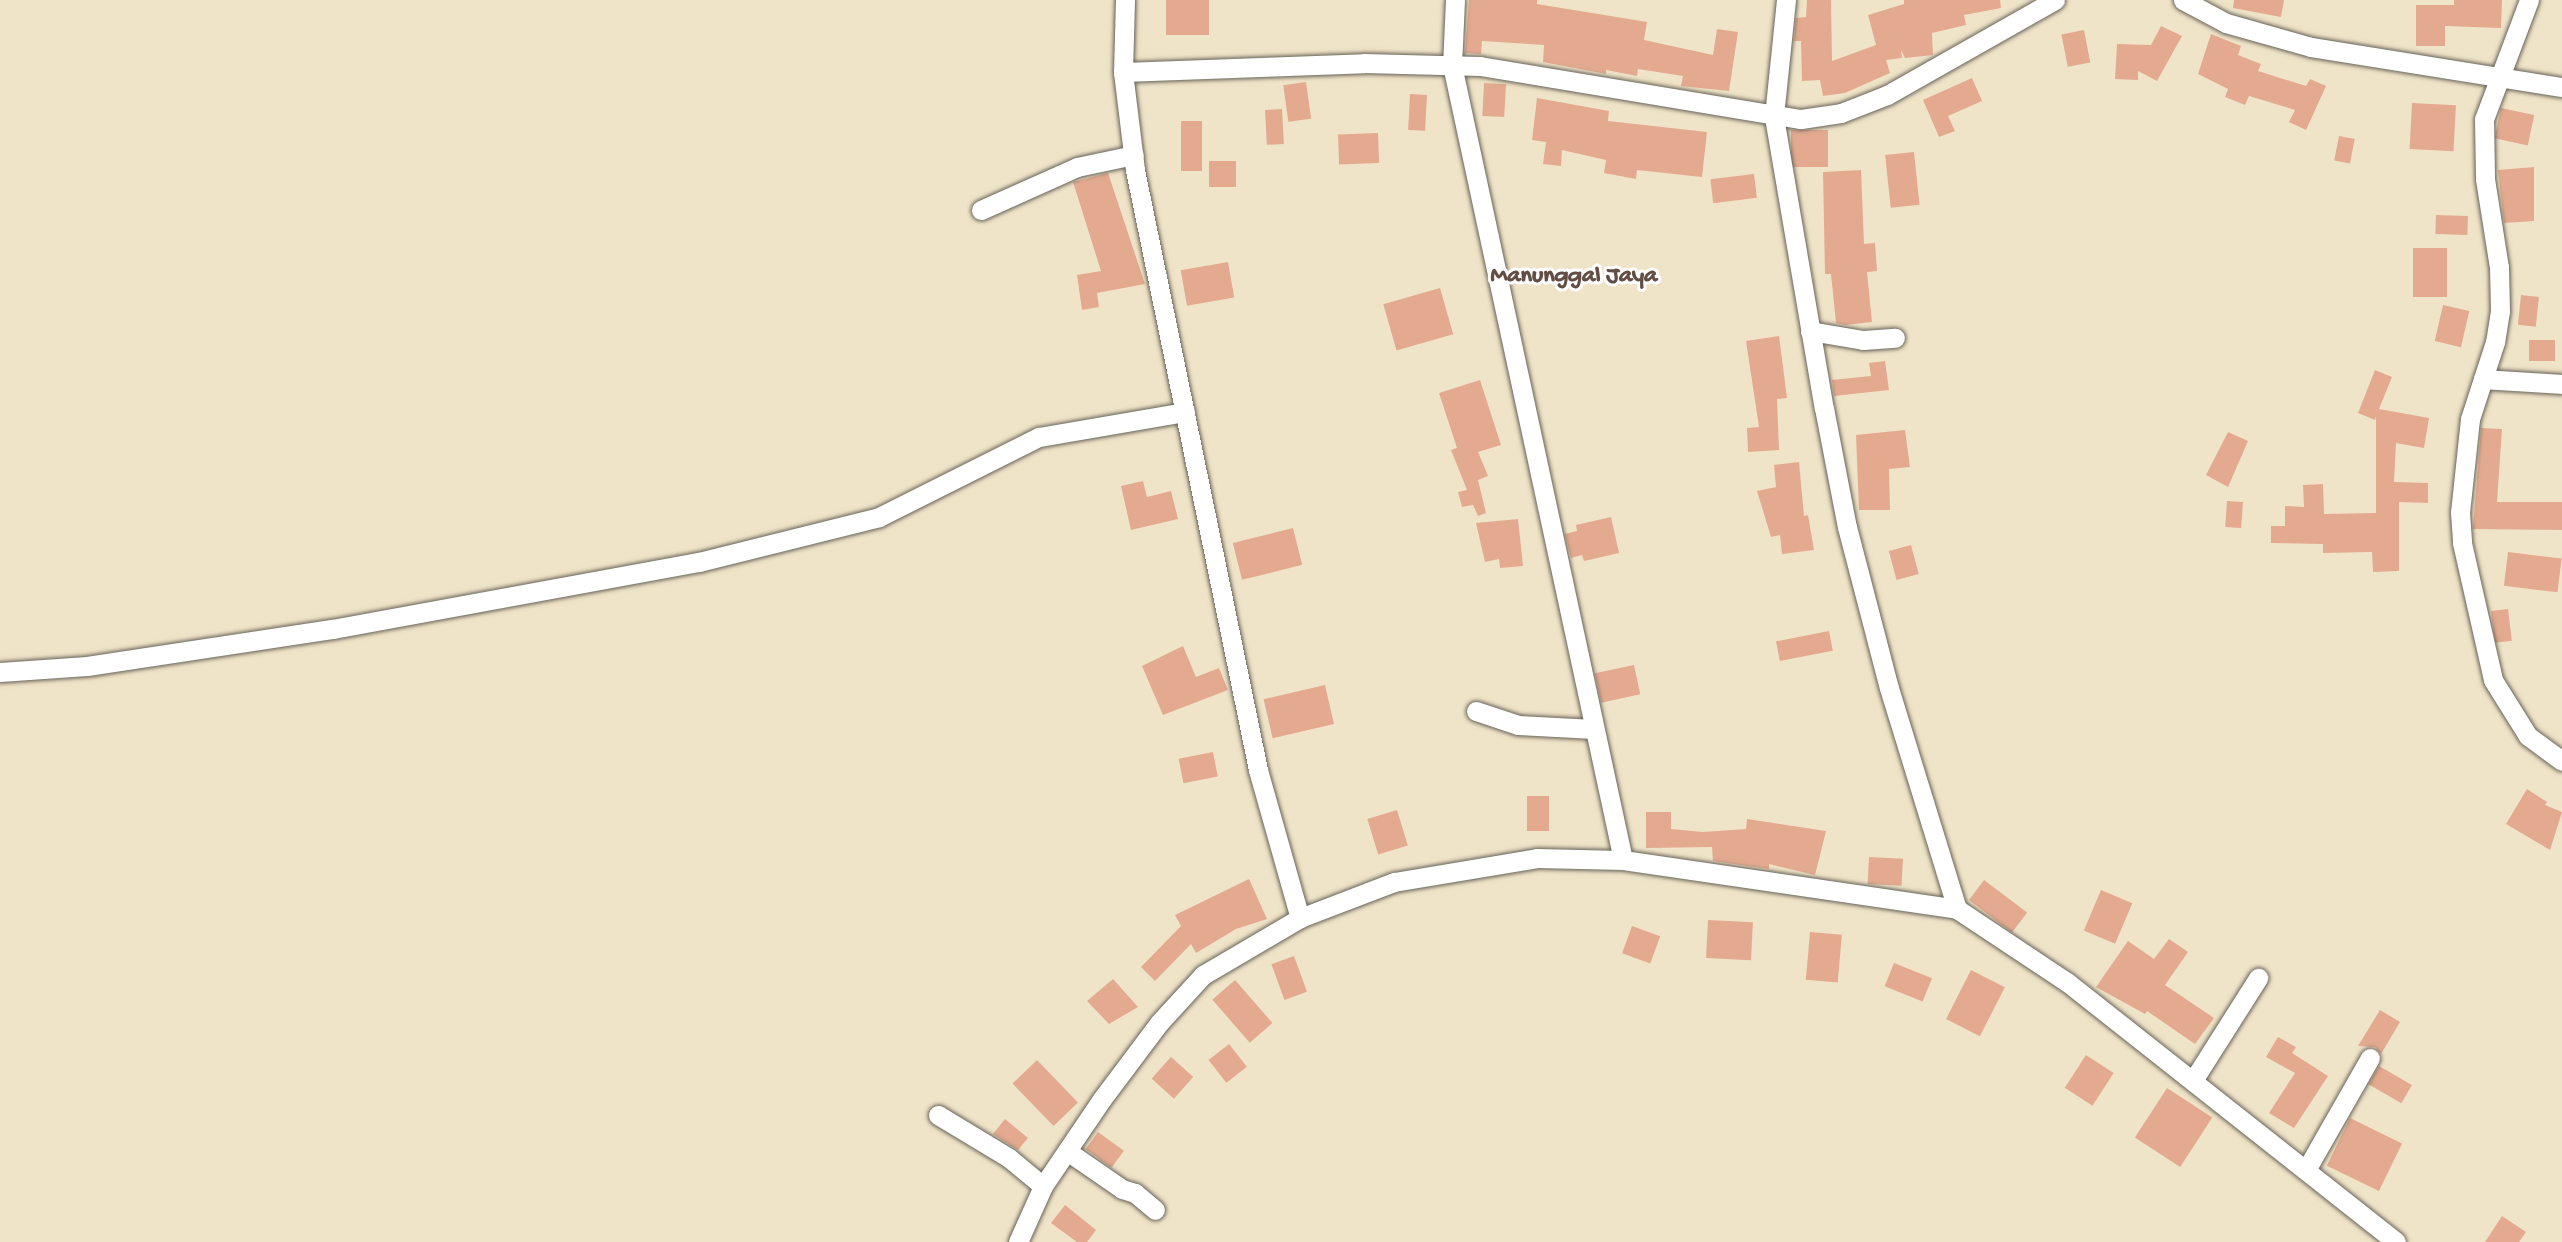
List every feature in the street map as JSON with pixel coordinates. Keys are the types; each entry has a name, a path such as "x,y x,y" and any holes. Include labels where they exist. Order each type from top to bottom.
{"street":[{"path":"1125,0 1123,72 1134,155 1258,770 1300,918"},
{"path":"1455,0 1452,65 1623,860"},
{"path":"1786,0 1774,117 1810,331 1847,527 1889,688 1957,909"},
{"path":"1123,72 1364,63 1452,65 1583,81 1774,117 1801,119 1841,113 1887,96 2055,0"},
{"path":"2183,0 2226,23 2311,47 2562,87"},
{"path":"2529,0 2484,119 2484,155 2500,311 2462,467 2465,555 2493,680 2528,736 2562,761"},
{"path":"981,210 1077,167 1134,155"},
{"path":"1810,331 1863,340 1895,338"},
{"path":"2483,379 2562,384"},
{"path":"0,672 87,666 333,629 699,562 879,517 1039,437 1185,412"},
{"path":"1476,711 1518,725 1594,729"},
{"path":"1018,1242 1043,1186 1185,992 1237,952 1300,918 1394,882 1537,858 1623,860 1957,909 2000,934 2194,1079 2396,1242"},
{"path":"2194,1079 2258,978"},
{"path":"2306,1170 2370,1058"},
{"path":"938,1115 1009,1158 1043,1186"},
{"path":"1067,1151 1122,1189 1135,1193 1155,1210"}],"building":[{"path":"1166,0 1209,0 1209,35 1166,35"},
{"path":"1469,0 1537,0 1537,4 1647,22 1644,40 1713,55 1717,29 1738,32 1729,91 1681,86 1683,76 1638,69 1637,76 1606,70 1606,74 1543,62 1544,45 1482,41 1481,54 1465,53"},
{"path":"1807,0 1831,0 1832,61 1876,45 1868,15 1904,4 1904,0 2000,0 2001,8 1964,15 1966,25 1932,33 1933,55 1905,58 1901,50 1902,58 1886,60 1890,73 1845,93 1823,96 1820,80 1802,81 1801,41 1794,41 1796,18 1806,17"},
{"path":"2234,0 2284,0 2281,17 2233,8"},
{"path":"2454,0 2502,0 2501,28 2445,26 2445,46 2416,46 2416,5 2454,5"},
{"path":"2161,26 2182,36 2157,81 2138,71 2138,80 2115,79 2117,44 2151,45"},
{"path":"2084,30 2090,62 2068,67 2061,34"},
{"path":"2211,34 2241,46 2238,55 2261,64 2258,71 2306,86 2310,79 2326,86 2306,130 2289,122 2295,110 2249,96 2245,105 2225,97 2228,89 2198,74"},
{"path":"1972,78 1982,101 1948,116 1955,131 1939,137 1923,100"},
{"path":"1306,82 1311,119 1288,122 1283,85"},
{"path":"1484,83 1506,84 1504,117 1482,116"},
{"path":"1410,94 1427,95 1425,131 1408,130"},
{"path":"1537,98 1609,111 1608,121 1707,132 1702,177 1637,170 1636,179 1604,173 1606,160 1562,150 1561,166 1543,164 1546,142 1532,140"},
{"path":"2412,103 2456,105 2454,151 2410,149"},
{"path":"2501,108 2534,115 2528,145 2495,138"},
{"path":"1282,109 1284,144 1267,145 1265,110"},
{"path":"1181,121 1202,121 1202,171 1181,171"},
{"path":"1791,130 1828,130 1828,167 1791,167"},
{"path":"1378,133 1379,163 1339,164 1338,134"},
{"path":"2339,136 2355,139 2350,164 2334,161"},
{"path":"1914,152 1920,205 1891,208 1885,155"},
{"path":"1209,161 1236,161 1236,187 1209,187"},
{"path":"2534,167 2534,221 2504,223 2498,170"},
{"path":"1861,170 1864,244 1875,243 1877,271 1867,272 1872,322 1845,325 1836,323 1831,274 1825,274 1823,172"},
{"path":"1108,173 1145,284 1097,293 1099,307 1082,310 1077,275 1101,271 1073,182"},
{"path":"1754,174 1757,198 1713,203 1710,179"},
{"path":"2436,215 2468,216 2467,235 2435,234"},
{"path":"2413,248 2447,248 2447,297 2413,297"},
{"path":"1228,262 1234,297 1187,306 1181,270"},
{"path":"1440,288 1453,334 1397,350 1383,304"},
{"path":"2521,295 2539,297 2536,327 2518,325"},
{"path":"2443,305 2469,311 2461,347 2435,341"},
{"path":"1779,336 1787,398 1777,399 1779,450 1748,452 1747,428 1759,427 1746,341"},
{"path":"2529,340 2555,340 2555,361 2529,361"},
{"path":"1885,361 1889,390 1834,396 1832,380 1871,376 1869,363"},
{"path":"2375,370 2392,377 2379,409 2429,418 2424,448 2396,443 2394,482 2428,483 2428,503 2399,502 2399,571 2373,572 2372,552 2323,553 2323,544 2271,543 2271,526 2285,526 2285,506 2304,507 2303,485 2323,484 2324,514 2376,513 2376,416 2375,420 2358,413"},
{"path":"1480,380 1501,445 1478,452 1488,476 1478,480 1486,513 1478,516 1473,505 1462,507 1458,492 1467,490 1451,450 1457,448 1439,393"},
{"path":"2481,428 2502,429 2497,502 2562,502 2562,530 2473,529"},
{"path":"1905,430 1910,467 1889,469 1890,510 1859,510 1856,435"},
{"path":"2228,432 2248,441 2228,487 2206,475"},
{"path":"1799,462 1804,516 1808,515 1814,550 1782,554 1780,535 1771,537 1757,491 1776,487 1774,465"},
{"path":"1143,481 1147,497 1171,491 1178,519 1131,530 1121,486"},
{"path":"2227,501 2243,502 2241,528 2225,527"},
{"path":"1611,517 1619,553 1584,561 1582,555 1571,558 1565,534 1577,531 1576,525"},
{"path":"1518,519 1523,566 1500,568 1499,559 1485,562 1476,523"},
{"path":"1293,528 1302,565 1242,580 1233,543"},
{"path":"1911,545 1919,574 1897,580 1889,551"},
{"path":"2508,552 2562,559 2557,592 2504,586"},
{"path":"2508,609 2512,641 2495,643 2491,611"},
{"path":"1829,631 1833,651 1780,661 1776,641"},
{"path":"1183,646 1196,677 1219,668 1228,690 1163,715 1142,666"},
{"path":"1634,665 1640,694 1601,703 1595,673"},
{"path":"1325,685 1334,724 1273,738 1264,699"},
{"path":"1213,752 1218,777 1183,783 1179,759"},
{"path":"2527,789 2547,802 2545,805 2562,812 2550,850 2506,824"},
{"path":"1527,796 1549,796 1549,831 1527,831"},
{"path":"1397,810 1408,845 1378,854 1367,819"},
{"path":"1646,812 1671,812 1671,829 1703,832 1746,829 1747,819 1826,831 1815,875 1769,864 1769,869 1713,861 1712,847 1646,848"},
{"path":"1869,857 1903,859 1902,886 1868,884"},
{"path":"1249,879 1267,919 1236,929 1196,953 1191,944 1155,981 1141,967 1181,926 1175,915"},
{"path":"1984,880 2027,912 2012,932 1969,900"},
{"path":"2101,890 2132,903 2115,944 2084,931"},
{"path":"1708,920 1753,922 1751,960 1706,958"},
{"path":"1632,926 1660,936 1650,964 1622,953"},
{"path":"1810,932 1842,935 1838,983 1806,980"},
{"path":"2169,939 2188,952 2165,985 2214,1018 2195,1044 2147,1011 2145,1014 2096,987 2128,941 2154,959"},
{"path":"1294,956 1307,992 1284,1000 1271,964"},
{"path":"1894,963 1932,978 1923,1002 1885,986"},
{"path":"1971,970 2005,987 1980,1036 1946,1019"},
{"path":"1113,979 1138,1007 1109,1024 1087,1001"},
{"path":"1235,980 1272,1023 1250,1043 1212,1000"},
{"path":"2380,1010 2400,1022 2381,1054 2375,1047 2358,1046"},
{"path":"2278,1037 2296,1047 2292,1053 2328,1076 2294,1128 2269,1113 2295,1073 2266,1057"},
{"path":"1229,1044 1247,1067 1226,1083 1209,1060"},
{"path":"2086,1055 2114,1073 2092,1106 2065,1088"},
{"path":"1171,1057 1193,1077 1174,1099 1152,1079"},
{"path":"1037,1060 1078,1102 1054,1126 1013,1084"},
{"path":"2379,1066 2412,1085 2401,1103 2368,1084"},
{"path":"2167,1088 2212,1117 2180,1167 2135,1137"},
{"path":"2350,1118 2402,1143 2379,1191 2327,1166"},
{"path":"1005,1119 1028,1138 1018,1150 993,1134"},
{"path":"1098,1132 1124,1151 1112,1168 1086,1149"},
{"path":"1065,1205 1096,1230 1087,1242 1077,1242 1051,1223"},
{"path":"2502,1216 2526,1232 2519,1242 2485,1242"}],"district":[{"name":"Manunggal Jaya","path":"1574,277"}]}
